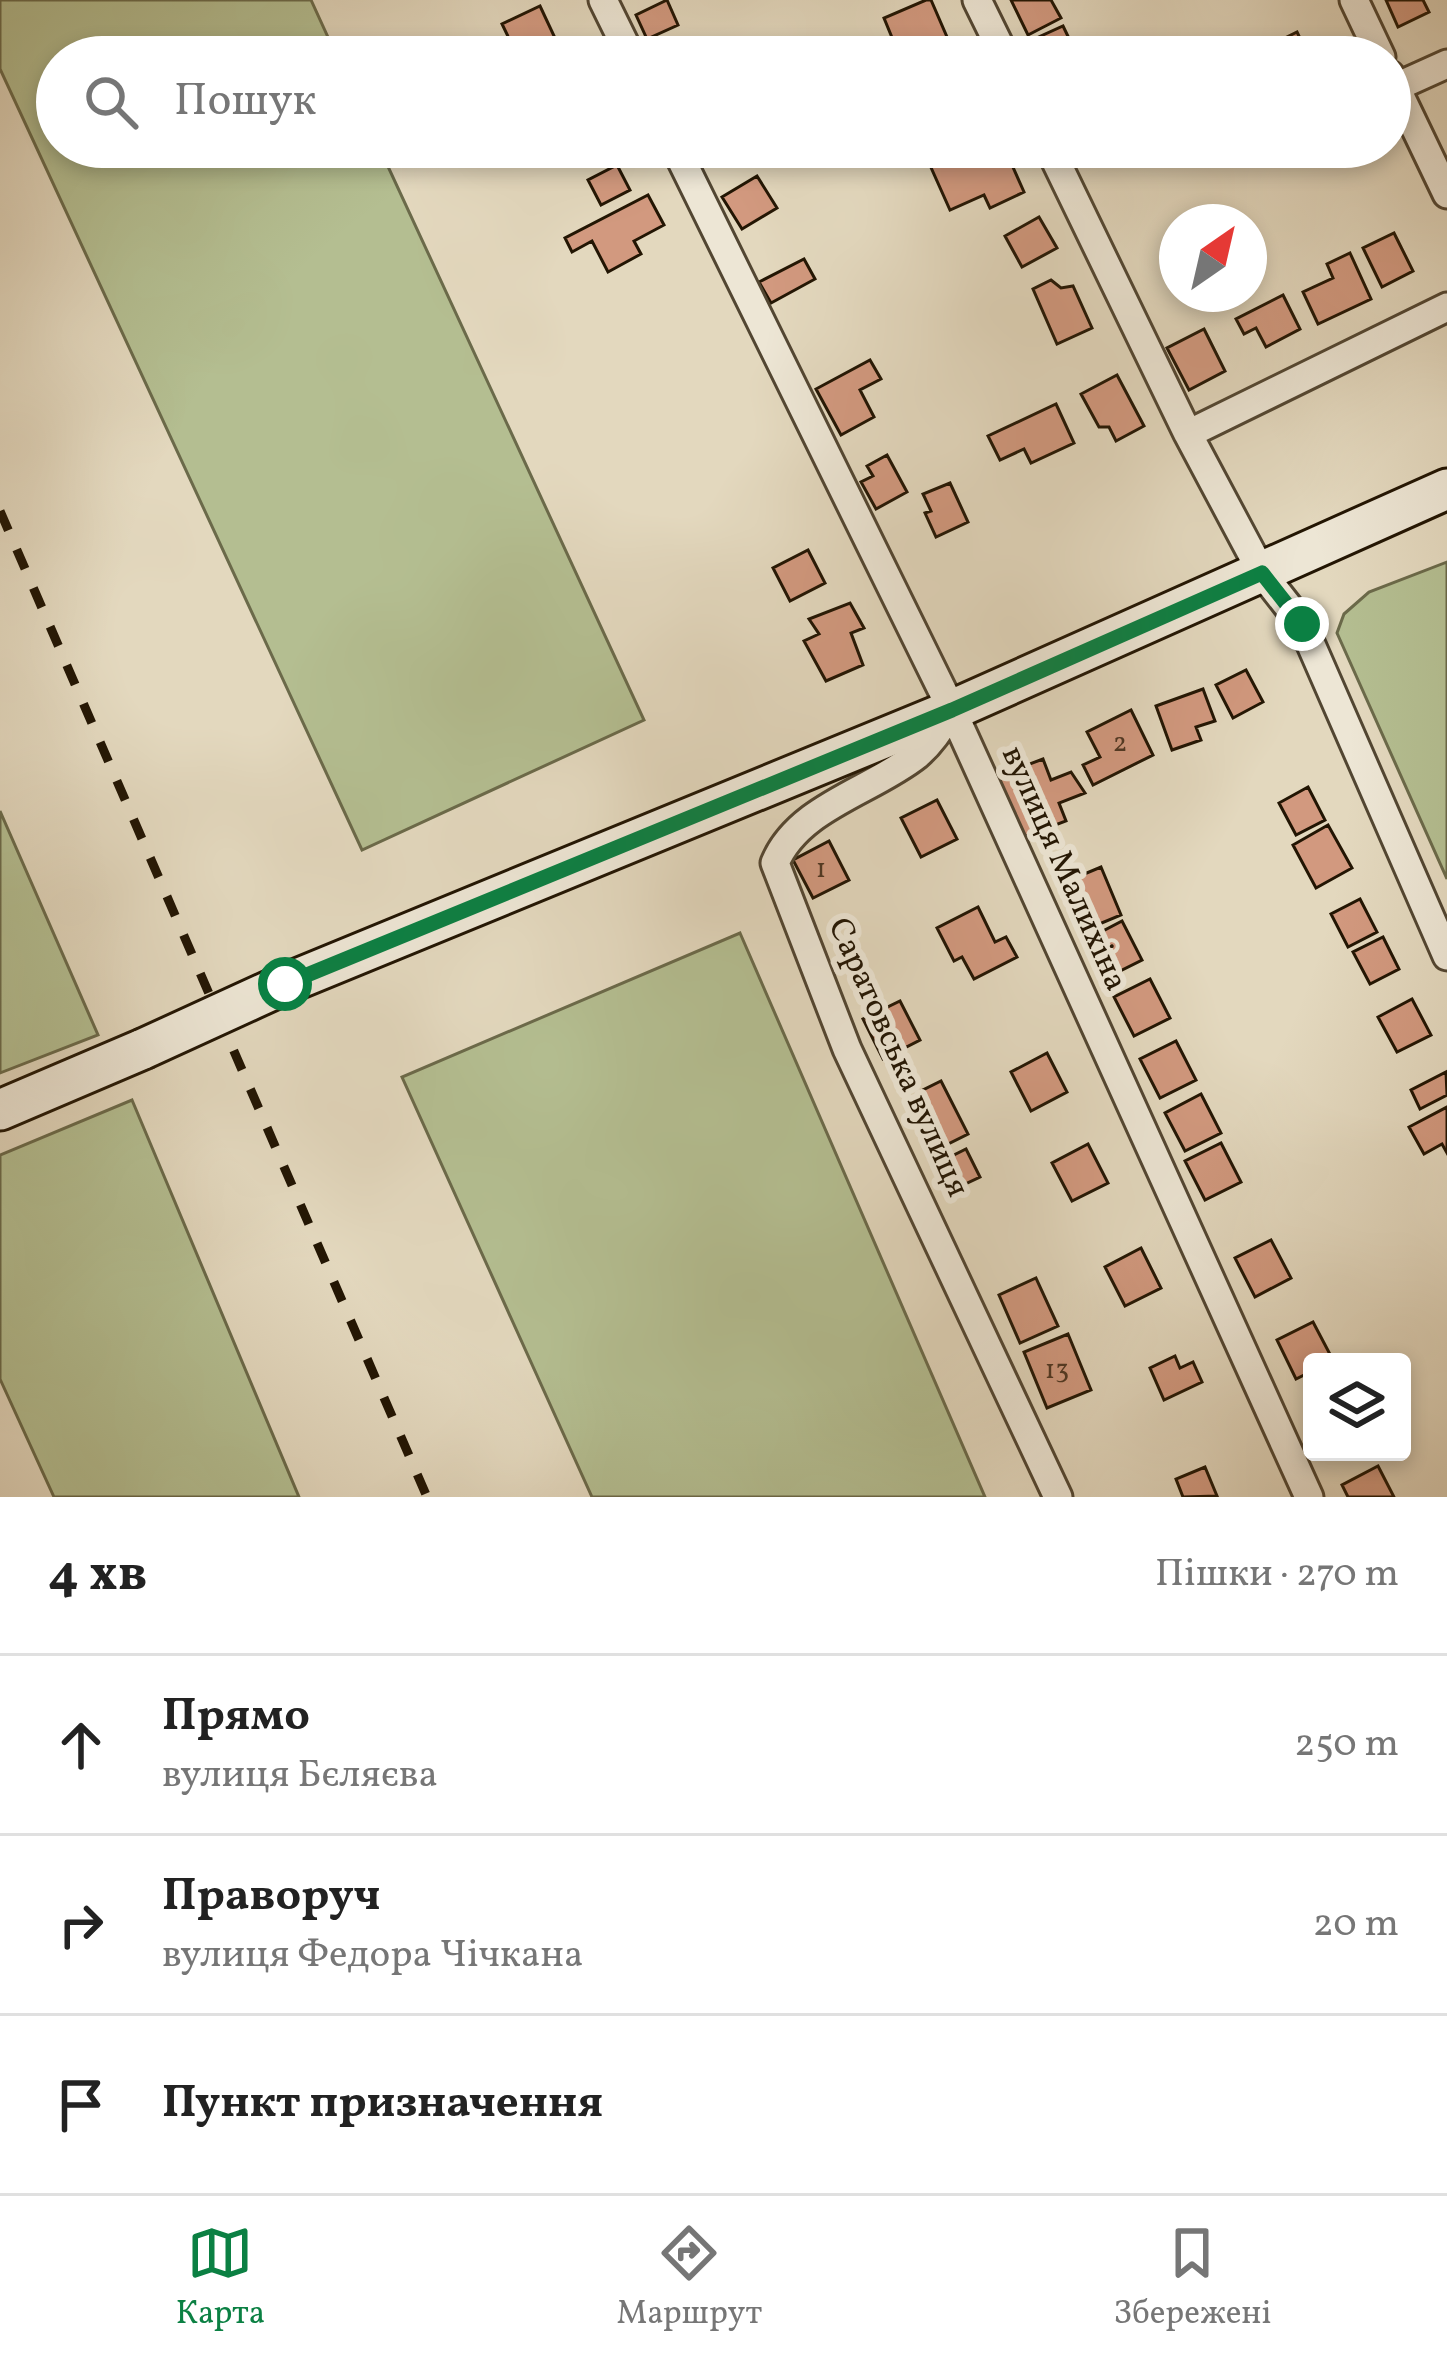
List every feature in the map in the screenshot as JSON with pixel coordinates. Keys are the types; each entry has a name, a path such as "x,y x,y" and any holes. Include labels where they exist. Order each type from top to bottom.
{"street":[{"path":"603,0 621,36"},
{"path":"977,0 995,36"},
{"path":"1354,0 1371,36"},
{"path":"1411,75 1447,64"},
{"path":"1411,119 1447,194"},
{"name":"вулиця Малихіна","path":"685,168 952,710 1310,1497"},
{"path":"1058,168 1188,434 1262,573 1302,624 1447,956"},
{"path":"1188,434 1447,307"},
{"path":"0,1110 285,984 952,710 1447,489"},
{"name":"Саратовська вулиця","path":"952,710 933,740 914,758 802,825 783,844 775,863 847,1049 1058,1497"}],"green space":[{"path":"0,0 311,0 327,36 36,36 36,147 0,69"},
{"path":"46,168 389,168 644,720 362,850"},
{"path":"1447,562 1447,879 1337,633 1344,614 1369,592"},
{"path":"0,811 98,1035 0,1073"},
{"path":"740,933 985,1497 592,1497 402,1077"},
{"path":"132,1100 299,1497 54,1497 0,1379 0,1155"}],"building":[{"path":"667,0 678,25 646,36 636,15"},
{"path":"931,0 947,36 891,36 884,18"},
{"path":"1011,0 1051,0 1061,18 1028,35"},
{"path":"1386,0 1423,0 1429,12 1398,27"},
{"path":"540,6 554,36 508,36 502,24"},
{"path":"1063,26 1068,36 1041,36"},
{"path":"619,168 630,190 601,205 588,180"},
{"path":"931,168 1013,168 1024,192 990,208 984,195 950,210"},
{"path":"757,176 777,208 742,229 722,197"},
{"path":"648,195 664,225 634,241 641,254 608,272 592,241 572,252 565,238"},
{"path":"1039,217 1057,248 1022,267 1005,236"},
{"path":"1394,233 1413,271 1382,287 1363,248"},
{"path":"1350,253 1371,299 1318,324 1303,292 1333,278 1327,264"},
{"path":"804,259 815,279 771,303 759,282"},
{"path":"1051,280 1061,288 1073,286 1092,328 1057,344 1033,289"},
{"path":"1283,295 1300,329 1266,347 1256,328 1244,334 1236,319 1250,312 1267,312 1267,303"},
{"path":"1204,329 1225,371 1189,390 1167,348"},
{"path":"870,360 881,379 860,390 874,417 841,435 816,389"},
{"path":"1117,375 1144,426 1116,441 1109,427 1099,427 1081,394"},
{"path":"1056,404 1074,443 1031,463 1024,449 1000,460 988,436"},
{"path":"887,455 907,492 876,509 861,482 873,476 867,466"},
{"path":"950,483 968,522 936,537 923,494"},
{"path":"808,550 825,583 790,601 773,568"},
{"path":"850,603 864,628 851,633 863,665 826,681 804,641 819,634 809,619"},
{"path":"1246,670 1263,702 1233,718 1216,685"},
{"path":"1203,689 1215,721 1196,727 1201,740 1172,750 1156,706"},
{"path":"1131,710 1153,755 1093,785 1083,765 1100,757 1087,732"},
{"path":"1043,759 1051,780 1071,772 1085,793 1059,803 1066,821 1021,838 998,776"},
{"path":"1308,787 1325,820 1296,835 1279,803"},
{"path":"937,800 957,839 921,857 901,818"},
{"path":"1328,825 1352,868 1316,888 1293,845"},
{"path":"829,841 849,880 813,898 793,860"},
{"path":"1101,867 1121,915 1085,930 1065,882"},
{"path":"1360,899 1377,932 1348,947 1331,914"},
{"path":"978,907 995,942 1006,937 1017,957 974,979 962,957 954,961 937,928"},
{"path":"1122,921 1142,960 1106,978 1086,940"},
{"path":"1383,937 1399,969 1370,984 1353,952"},
{"path":"1150,979 1170,1018 1134,1036 1114,997"},
{"path":"1412,999 1431,1035 1397,1052 1378,1017"},
{"path":"900,1001 920,1040 883,1059 863,1019"},
{"path":"1176,1041 1196,1080 1160,1098 1140,1059"},
{"path":"1047,1053 1067,1092 1031,1111 1011,1072"},
{"path":"1446,1072 1447,1095 1420,1109 1411,1090"},
{"path":"941,1081 968,1134 930,1153 908,1111 920,1104 919,1092"},
{"path":"1201,1094 1221,1133 1185,1151 1165,1113"},
{"path":"1447,1107 1447,1153 1442,1144 1424,1154 1409,1127"},
{"path":"1221,1143 1241,1182 1205,1200 1185,1161"},
{"path":"1088,1144 1108,1183 1072,1201 1052,1163"},
{"path":"966,1149 980,1177 946,1193 932,1166"},
{"path":"1271,1240 1291,1278 1255,1297 1235,1258"},
{"path":"1141,1248 1161,1288 1125,1306 1105,1267"},
{"path":"1036,1278 1058,1326 1020,1343 999,1295"},
{"path":"1313,1322 1329,1353 1303,1353 1303,1376 1296,1379 1277,1340"},
{"path":"1068,1334 1091,1390 1047,1408 1024,1352"},
{"path":"1175,1356 1180,1368 1193,1362 1202,1382 1164,1400 1150,1368"},
{"path":"1378,1466 1394,1497 1348,1497 1342,1485"},
{"path":"1205,1467 1217,1496 1183,1497 1176,1479"}],"railway":[{"path":"0,511 427,1497"}],"route":[{"path":"285,984 952,710 1262,573 1302,624"}]}
